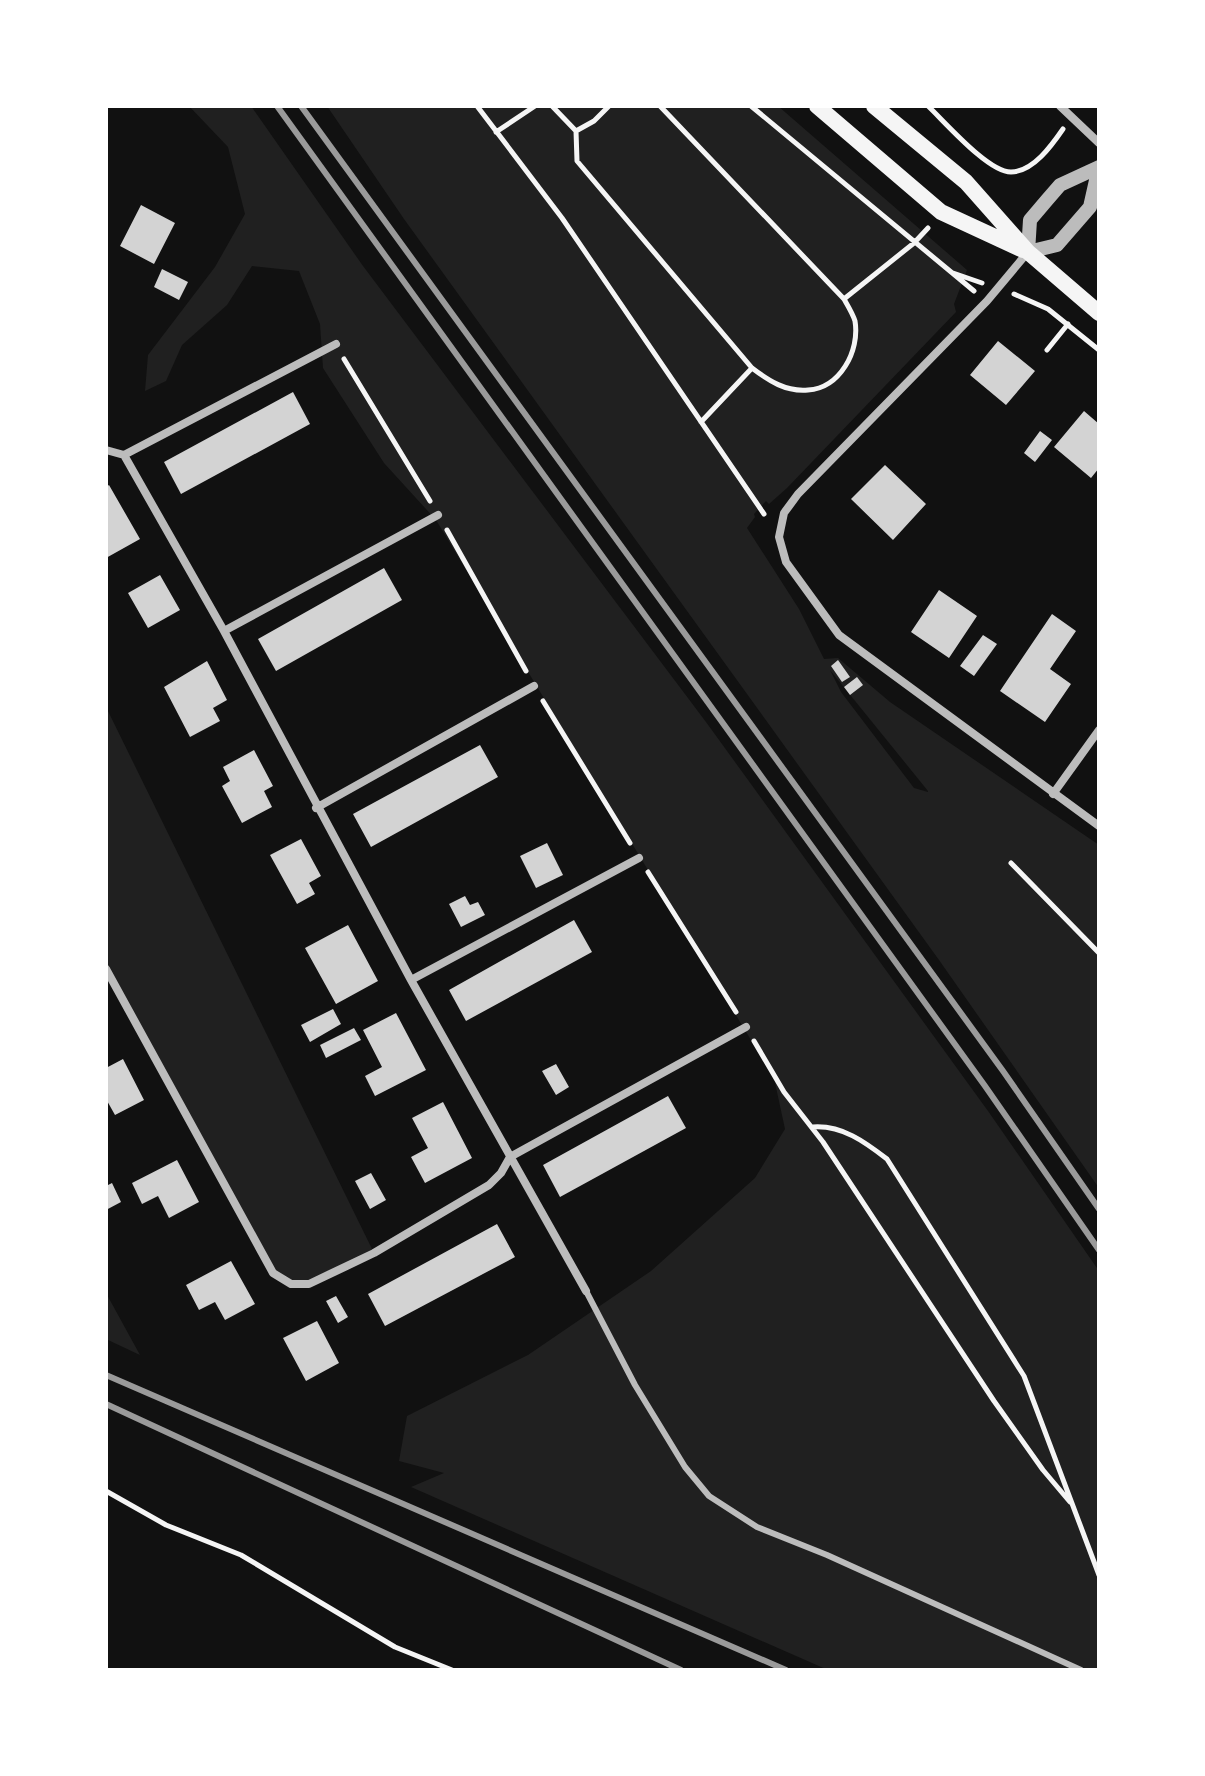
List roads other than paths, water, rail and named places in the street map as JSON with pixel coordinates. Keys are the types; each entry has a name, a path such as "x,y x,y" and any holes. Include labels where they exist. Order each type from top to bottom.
{"main road":[{"path":"817,106 941,212 1028,252"},
{"path":"874,106 966,182 1028,252 1099,313"}],"street":[{"path":"1060,106 1099,143"},
{"path":"1028,252 1057,245 1090,207 1099,167"},
{"path":"1099,167 1060,185 1038,210 1030,220 1028,252 987,301 798,494 784,513 779,537 786,562 839,635 1099,826"},
{"path":"106,450 124,455 336,344"},
{"path":"124,455 224,631 316,808 411,980 586,1291"},
{"path":"224,631 438,515"},
{"path":"316,808 534,686"},
{"path":"1053,794 1099,730"},
{"path":"411,980 639,858"},
{"path":"106,969 273,1273 291,1284 309,1284 374,1253 489,1185 510,1157 746,1027"}],"lane":[{"path":"586,1291 635,1385 685,1467 709,1496 757,1527 827,1555 1081,1670"}],"railway":[{"path":"277,106 985,1086 1099,1250"},
{"path":"301,106 1003,1071 1099,1209"},
{"path":"106,1375 786,1670"},
{"path":"106,1404 681,1670"}]}
